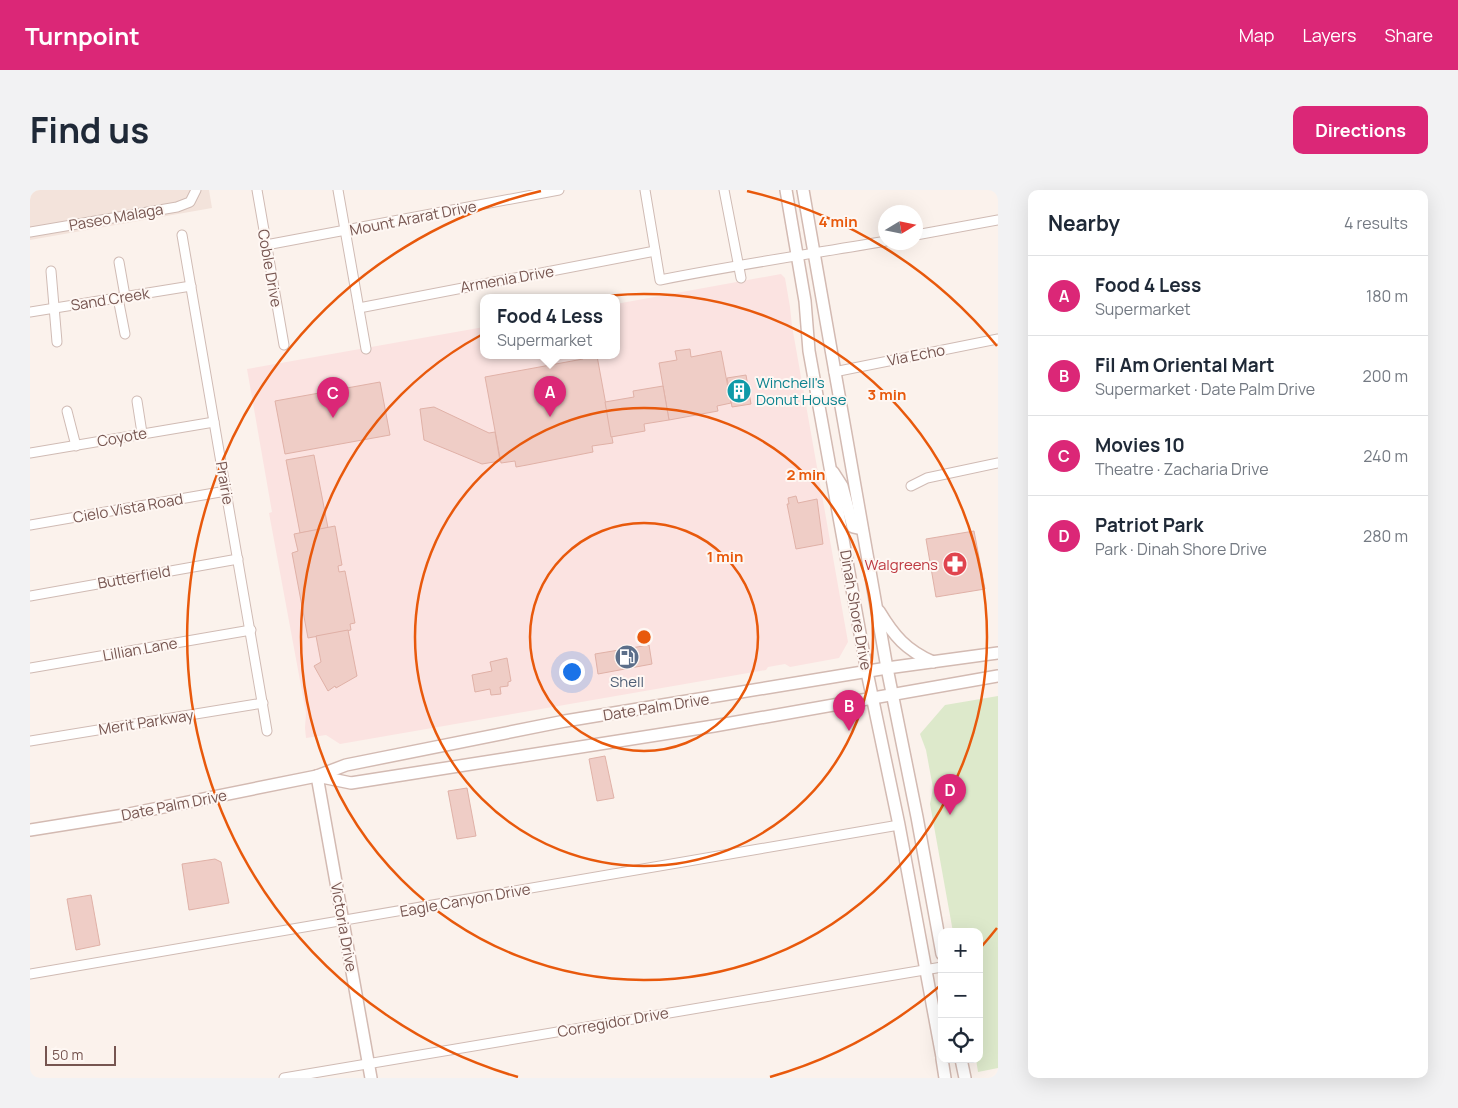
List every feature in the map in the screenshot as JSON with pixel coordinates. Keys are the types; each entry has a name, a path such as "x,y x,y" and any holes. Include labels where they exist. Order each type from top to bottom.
{"main road":[{"name":"Dinah Shore Drive","path":"786,190 799,257 809,350 830,467 867,672 899,825 938,1036"},
{"name":"Dinah Shore Drive","path":"803,190 876,608 918,817 938,931"},
{"path":"799,257 804,260 809,269 817,312 826,327"},
{"path":"818,400 838,396"},
{"path":"830,467 842,486 853,527 862,529"},
{"path":"876,608 892,631 908,649 932,662"},
{"name":"Date Palm Drive","path":"30,830 124,815 317,776 346,765 565,722 887,668 998,653"},
{"name":"Date Palm Drive","path":"317,776 351,783 714,726 998,676"},
{"name":"Victoria Drive","path":"317,776 371,1078"},
{"name":"Dinah Shore Drive","path":"943,1063 946,1078"},
{"path":"962,1063 965,1078"}],"street":[{"name":"Coble Drive","path":"256,190 284,345"},
{"path":"338,190 366,349"},
{"name":"Mount Ararat Drive","path":"266,245 559,190"},
{"path":"645,190 660,280 878,242"},
{"path":"724,190 741,278"},
{"name":"Paseo Malaga","path":"30,232 177,207 190,202 195,191"},
{"path":"923,234 998,220"},
{"name":"Prairie","path":"182,235 267,731"},
{"name":"Armenia Drive","path":"359,308 655,251"},
{"path":"119,262 124,334"},
{"path":"51,271 57,342"},
{"name":"Sand Creek","path":"30,312 191,286"},
{"name":"Via Echo","path":"834,372 998,339"},
{"path":"137,401 142,433"},
{"path":"67,411 76,446"},
{"name":"Coyote","path":"30,453 214,422"},
{"path":"911,486 927,478 998,463"},
{"name":"Cielo Vista Road","path":"30,525 226,491"},
{"name":"Butterfield","path":"30,596 238,559"},
{"name":"Lillian Lane","path":"30,668 251,630"},
{"name":"Merit Parkway","path":"30,741 263,703"},
{"name":"Eagle Canyon Drive","path":"30,974 899,825"},
{"name":"Corregidor Drive","path":"284,1078 938,968"}],"shaded area":[{"path":"30,190 209,190 212,208 30,240"},
{"path":"781,274 785,278 848,642 839,658 790,667 785,664 768,667 766,670 340,744 326,735 306,738 306,713 269,513 272,512 247,369 480,328 480,359 620,359 620,303"}],"green space":[{"path":"998,696 998,1068 978,1072 977,1063 983,1063 983,928 952,928 930,804 933,788 926,750 920,734 945,705"}],"building":[{"path":"690,349 691,357 721,351 731,403 717,406 718,411 669,420 659,363 677,360 675,351"},
{"path":"583,359 598,359 613,443 592,446 593,452 516,467 515,461 501,463 485,377"},
{"name":"Winchell's Donut House","path":"746,375 751,404 732,407 727,378"},
{"path":"380,382 390,435 285,454 275,401"},
{"path":"663,386 669,420 644,424 645,431 611,437 605,402 634,397 633,391"},
{"path":"434,407 489,433 495,432 500,461 482,464 424,440 420,409"},
{"path":"314,455 328,528 300,533 286,460"},
{"path":"796,496 798,503 817,499 823,544 796,549 787,504 789,504 788,498"},
{"path":"335,526 342,565 338,566 339,572 345,571 355,623 350,624 351,630 308,638 292,553 298,551 294,534"},
{"name":"Walgreens","path":"974,531 985,589 936,597 926,539"},
{"path":"348,630 357,676 328,691 314,666 321,662 316,636"},
{"path":"649,645 652,664 598,674 595,654"},
{"path":"507,658 511,681 508,682 508,686 500,687 501,694 491,695 490,689 475,692 472,675 492,671 490,662"},
{"path":"605,756 614,798 597,801 589,759"},
{"path":"467,788 476,836 457,839 448,791"},
{"path":"215,859 221,862 229,903 189,910 182,864"},
{"path":"91,895 100,945 76,950 67,899"}],"place":[{"name":"Winchell's Donut House","path":"739,391"},
{"name":"Food 4 Less","path":"550,417"},
{"name":"Movies 10","path":"333,418"},
{"name":"Walgreens","path":"955,564"},
{"name":"Shell","path":"627,657"},
{"name":"Fil Am Oriental Mart","path":"849,731"},
{"name":"Patriot Park","path":"950,815"}]}
